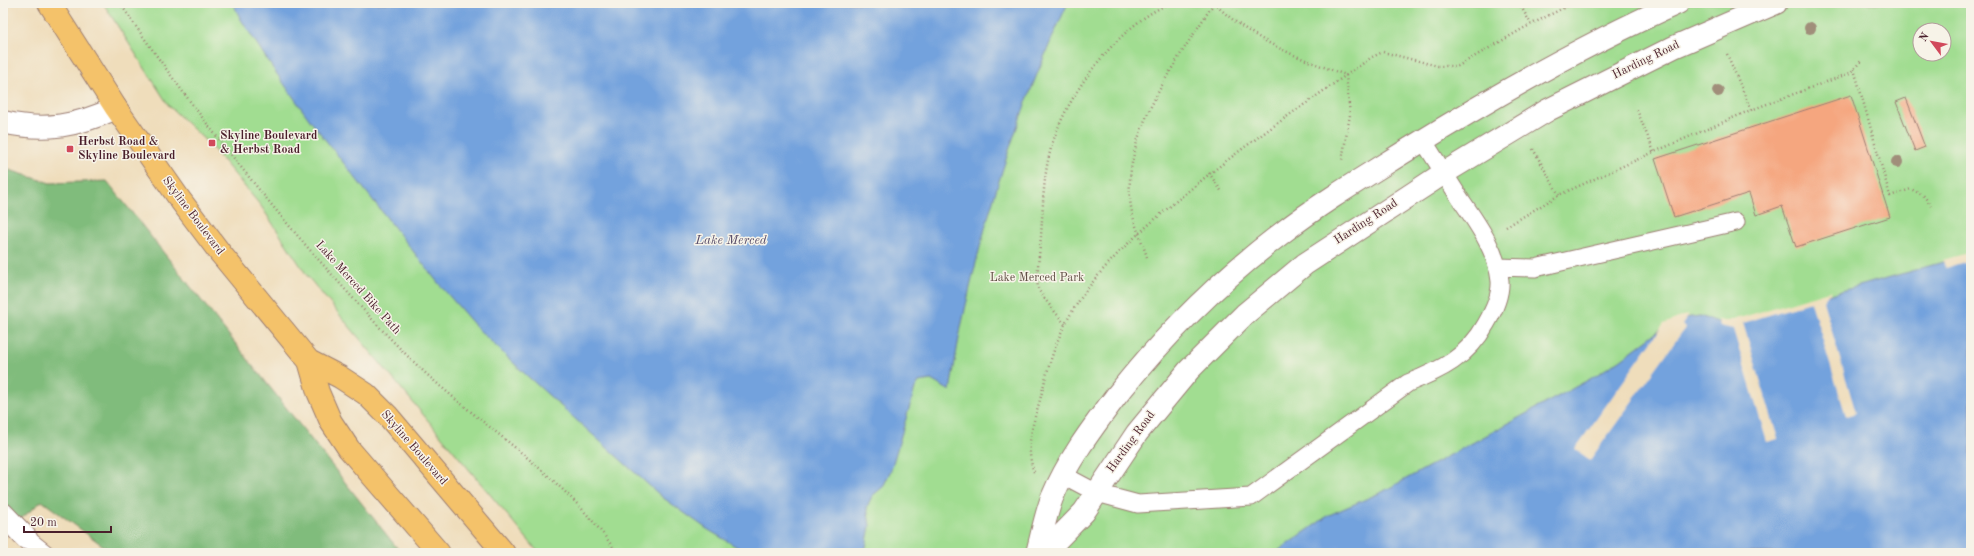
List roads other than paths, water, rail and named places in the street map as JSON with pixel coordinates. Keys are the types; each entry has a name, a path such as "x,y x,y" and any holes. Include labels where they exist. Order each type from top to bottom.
{"main road":[{"name":"Skyline Boulevard","path":"49,3 116,108 177,195 221,254 309,361 318,392 331,422 349,449 439,553"},
{"name":"Skyline Boulevard","path":"309,361 340,377 366,394 388,416 504,553"}],"street":[{"path":"1037,553 1052,499 1063,475 1081,446 1112,402 1160,344 1189,313 1270,243 1346,189 1423,140 1564,58 1678,3"},
{"name":"Harding Road","path":"1044,553 1084,512 1113,467 1160,402 1216,340 1275,287 1325,249 1444,172 1520,127 1596,85 1714,28 1776,3"},
{"path":"3,122 43,127 69,126 99,116 116,108"},
{"path":"3,514 26,538"}],"lane":[{"path":"1063,475 1097,493 1138,504 1251,497 1408,383 1434,373 1460,357 1480,335 1494,310 1500,283 1497,267 1487,239 1423,140"},
{"path":"1497,267 1535,268 1736,222"},
{"path":"26,538 45,553"}],"water":[{"name":"Lake Merced","path":"233,3 1068,3 1036,76 1022,113 985,227 957,348 950,391 931,380 919,382 915,388 891,470 883,487 872,496 867,507 870,526 866,547 861,553 747,553 707,529 662,497 524,373 478,329 439,284 309,119 272,67 240,18"},
{"path":"1971,254 1971,553 1275,553 1329,515 1382,492 1590,379 1620,360 1665,326 1683,318 1700,316 1715,322 1733,322"}],"place":[{"name":"Skyline Boulevard & Herbst Road","path":"212,143"},
{"name":"Herbst Road & Skyline Boulevard","path":"70,149"}],"park label":[{"name":"Lake Merced Park","path":"1037,278"}]}
